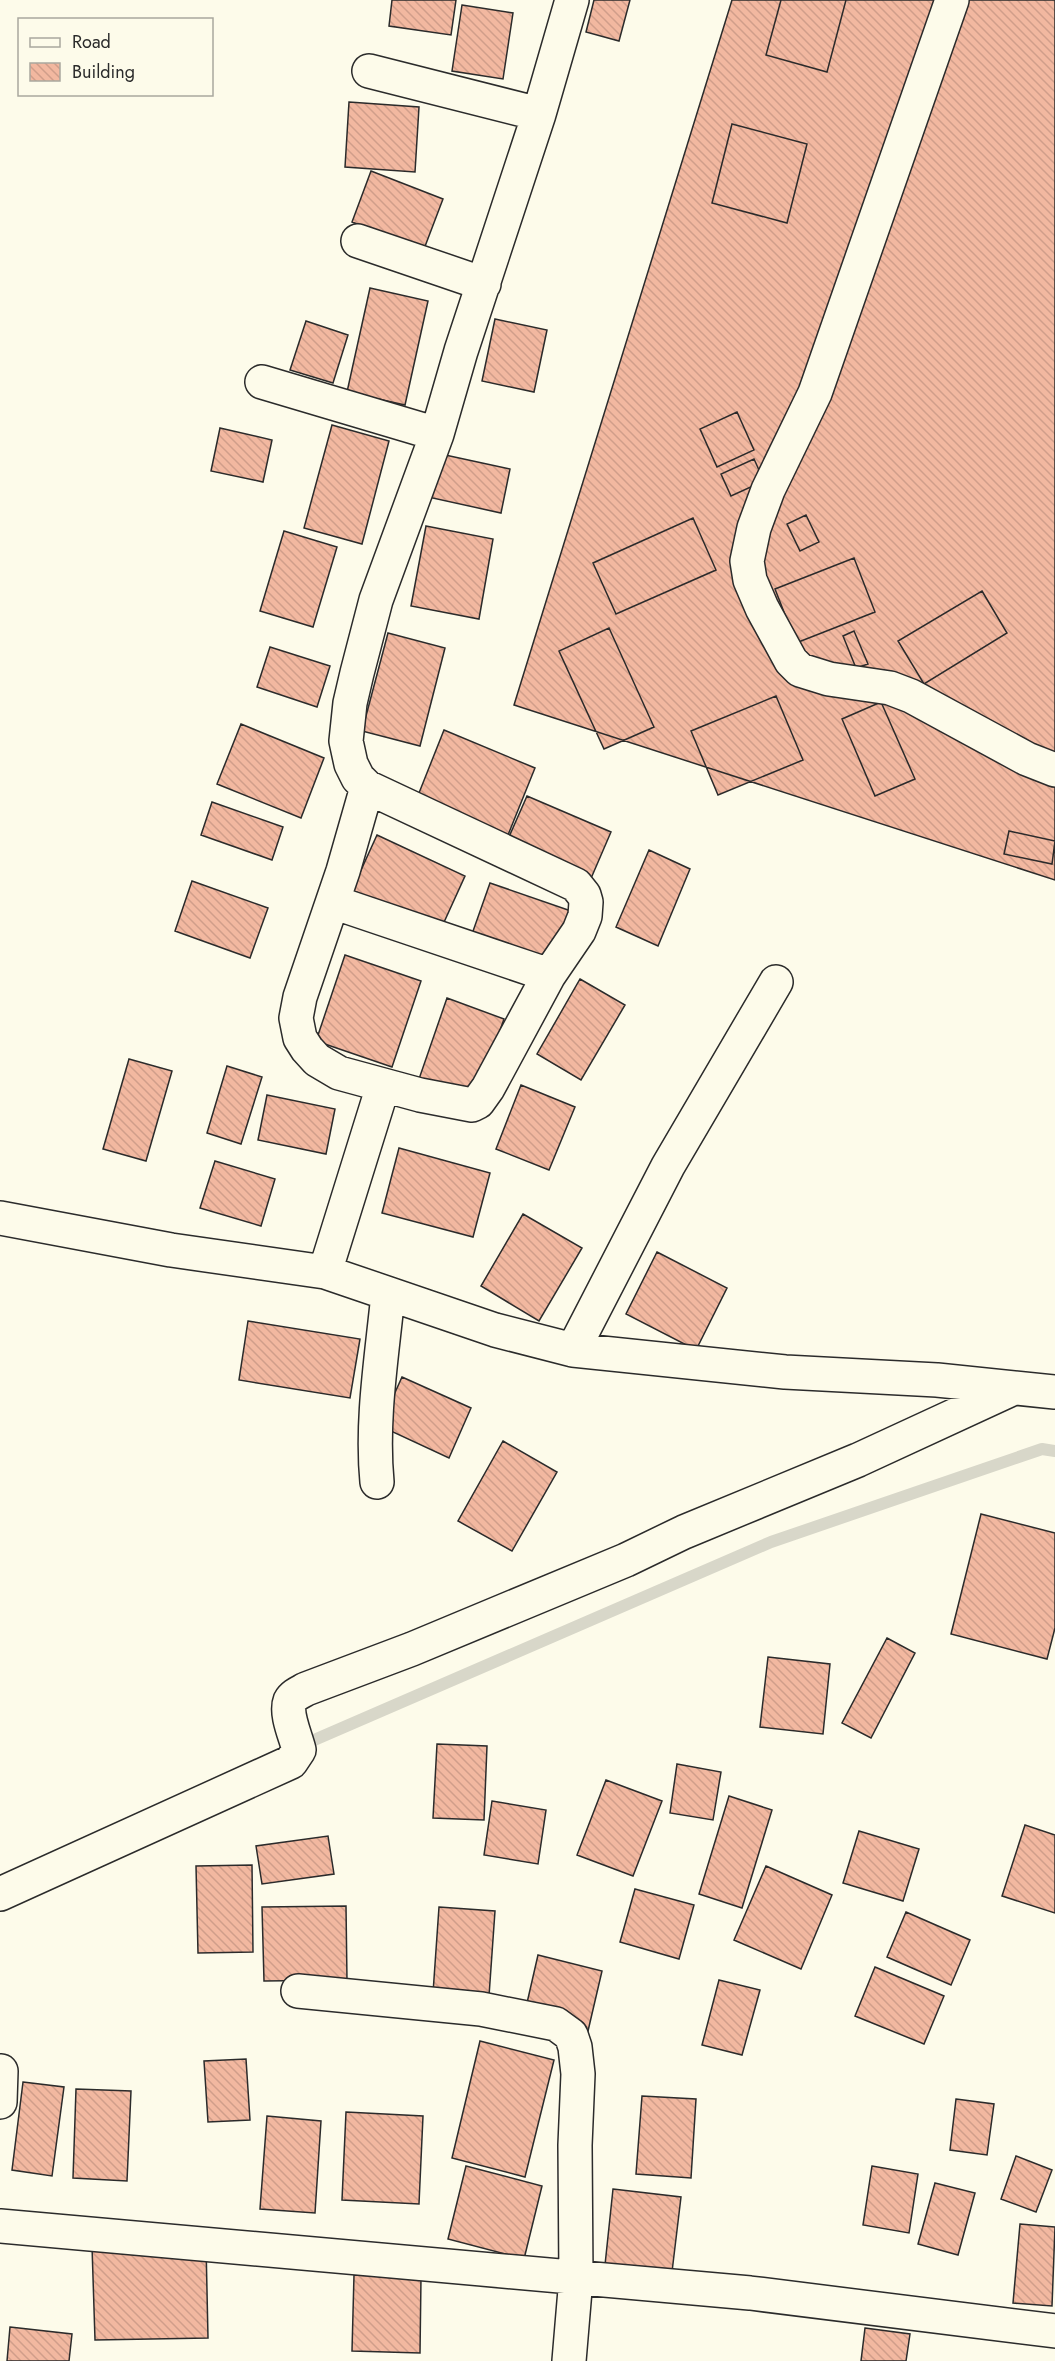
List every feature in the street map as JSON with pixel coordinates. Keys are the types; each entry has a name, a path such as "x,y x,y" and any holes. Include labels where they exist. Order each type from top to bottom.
{"street":[{"path":"367,787 333,902 300,997 296,1018 300,1038 317,1060 339,1073 447,1102 467,1105 478,1102 549,975 579,931 585,916 584,894 576,885 367,787 357,778 346,741 350,703 376,600 437,434 539,114 572,0"},
{"path":"952,0 815,393 768,490 754,528 747,561 750,580 762,608 790,661 800,670 829,679 890,688 911,696 1026,759 1055,770"},
{"path":"369,71 539,114"},
{"path":"358,241 484,284"},
{"path":"262,382 437,434"},
{"path":"333,902 549,975"},
{"path":"573,1350 668,1166 776,982"},
{"path":"325,1272 383,1086"},
{"path":"0,1218 171,1250 325,1272 495,1330 573,1350 785,1372 937,1380 1055,1392"},
{"path":"377,1482 375,1442 377,1402 388,1294"},
{"path":"0,1894 291,1762 299,1750 289,1713 290,1701 306,1689 412,1649 626,1560 684,1532 858,1460 1014,1388"},
{"path":"298,1991 481,2009 538,2019 566,2029 574,2042 578,2074 575,2145 576,2278 569,2361"},
{"path":"0,2226 750,2293 1055,2331"}],"building":[{"path":"392,0 456,0 451,35 389,26"},
{"path":"594,0 630,0 619,41 586,32"},
{"path":"732,0 1055,0 1055,880 514,705"},
{"path":"781,0 846,0 827,72 766,55"},
{"path":"462,5 513,13 503,79 452,71"},
{"path":"349,102 419,107 415,172 345,167"},
{"path":"732,124 807,144 787,223 712,203"},
{"path":"371,171 443,199 424,249 352,222"},
{"path":"370,288 428,301 405,405 347,392"},
{"path":"495,319 547,330 534,392 482,381"},
{"path":"306,321 348,335 333,383 290,370"},
{"path":"737,412 754,450 717,467 700,429"},
{"path":"332,425 389,441 362,544 304,528"},
{"path":"220,428 272,440 263,482 211,471"},
{"path":"436,453 510,469 501,513 428,497"},
{"path":"754,459 764,481 731,496 721,474"},
{"path":"806,515 819,542 800,551 787,524"},
{"path":"693,518 716,570 616,614 593,563"},
{"path":"426,526 493,539 479,619 411,606"},
{"path":"284,531 337,547 313,627 260,611"},
{"path":"854,558 875,612 796,643 775,589"},
{"path":"982,591 1007,633 924,684 898,641"},
{"path":"609,628 654,727 604,749 559,651"},
{"path":"854,631 868,664 856,668 843,636"},
{"path":"388,633 445,648 420,746 362,731"},
{"path":"270,647 330,666 317,707 257,687"},
{"path":"776,696 803,760 718,795 691,731"},
{"path":"881,702 915,779 875,796 842,719"},
{"path":"241,724 324,758 301,818 217,784"},
{"path":"444,730 535,768 506,840 415,803"},
{"path":"527,796 611,832 589,883 505,846"},
{"path":"212,802 283,827 272,860 201,835"},
{"path":"1009,831 1055,841 1052,864 1004,854"},
{"path":"377,835 465,876 440,931 352,890"},
{"path":"649,850 690,869 658,946 616,927"},
{"path":"192,881 268,908 250,958 175,931"},
{"path":"490,883 571,911 554,962 472,934"},
{"path":"345,955 421,981 392,1067 316,1041"},
{"path":"580,979 625,1005 581,1080 537,1054"},
{"path":"447,998 504,1019 476,1099 419,1079"},
{"path":"129,1059 172,1071 146,1161 103,1149"},
{"path":"227,1066 262,1077 241,1144 207,1133"},
{"path":"521,1085 575,1107 549,1170 496,1149"},
{"path":"267,1095 335,1109 326,1154 258,1140"},
{"path":"399,1148 490,1173 473,1237 382,1213"},
{"path":"215,1161 275,1179 261,1226 200,1208"},
{"path":"523,1214 582,1248 539,1321 481,1286"},
{"path":"657,1252 727,1288 696,1350 626,1314"},
{"path":"248,1321 360,1339 350,1398 239,1380"},
{"path":"402,1377 471,1408 449,1458 380,1426"},
{"path":"503,1441 557,1472 512,1551 458,1521"},
{"path":"981,1514 1055,1533 1055,1628 1047,1659 951,1634"},
{"path":"887,1638 915,1653 871,1738 842,1723"},
{"path":"768,1657 830,1664 823,1734 760,1727"},
{"path":"437,1744 487,1746 484,1820 433,1818"},
{"path":"677,1764 721,1772 713,1820 670,1813"},
{"path":"606,1780 662,1801 633,1876 577,1855"},
{"path":"729,1796 772,1810 742,1908 699,1894"},
{"path":"492,1801 546,1810 538,1864 484,1855"},
{"path":"1025,1825 1055,1835 1055,1913 1002,1896"},
{"path":"859,1831 919,1849 903,1901 843,1883"},
{"path":"328,1836 334,1874 262,1884 256,1846"},
{"path":"252,1865 253,1952 198,1953 196,1866"},
{"path":"766,1866 832,1895 801,1969 734,1940"},
{"path":"635,1889 694,1905 679,1959 620,1942"},
{"path":"346,1906 347,1980 264,1981 262,1907"},
{"path":"439,1907 495,1911 489,1996 433,1993"},
{"path":"906,1912 970,1940 951,1985 887,1957"},
{"path":"538,1955 602,1971 588,2031 524,2016"},
{"path":"875,1967 944,1996 924,2044 855,2016"},
{"path":"719,1980 760,1990 742,2055 702,2045"},
{"path":"480,2041 554,2060 525,2177 452,2158"},
{"path":"246,2059 250,2120 208,2122 204,2061"},
{"path":"23,2082 64,2087 52,2176 12,2170"},
{"path":"76,2089 131,2091 127,2181 73,2178"},
{"path":"642,2096 696,2099 691,2178 636,2174"},
{"path":"956,2099 994,2104 987,2155 950,2150"},
{"path":"346,2112 423,2116 419,2204 342,2200"},
{"path":"267,2116 321,2121 315,2213 260,2209"},
{"path":"1016,2156 1052,2170 1036,2212 1001,2199"},
{"path":"466,2166 542,2186 524,2259 448,2239"},
{"path":"872,2166 918,2174 909,2233 863,2225"},
{"path":"935,2183 975,2193 958,2255 918,2244"},
{"path":"613,2189 681,2197 672,2272 605,2265"},
{"path":"1020,2224 1055,2227 1052,2306 1013,2303"},
{"path":"206,2244 208,2338 95,2340 92,2246"},
{"path":"354,2275 421,2278 420,2353 352,2351"},
{"path":"10,2327 72,2334 69,2361 7,2361"},
{"path":"865,2328 910,2334 906,2361 861,2361"}],"waterway":[{"path":"298,1747 771,1542 1042,1449 1055,1451"}]}
